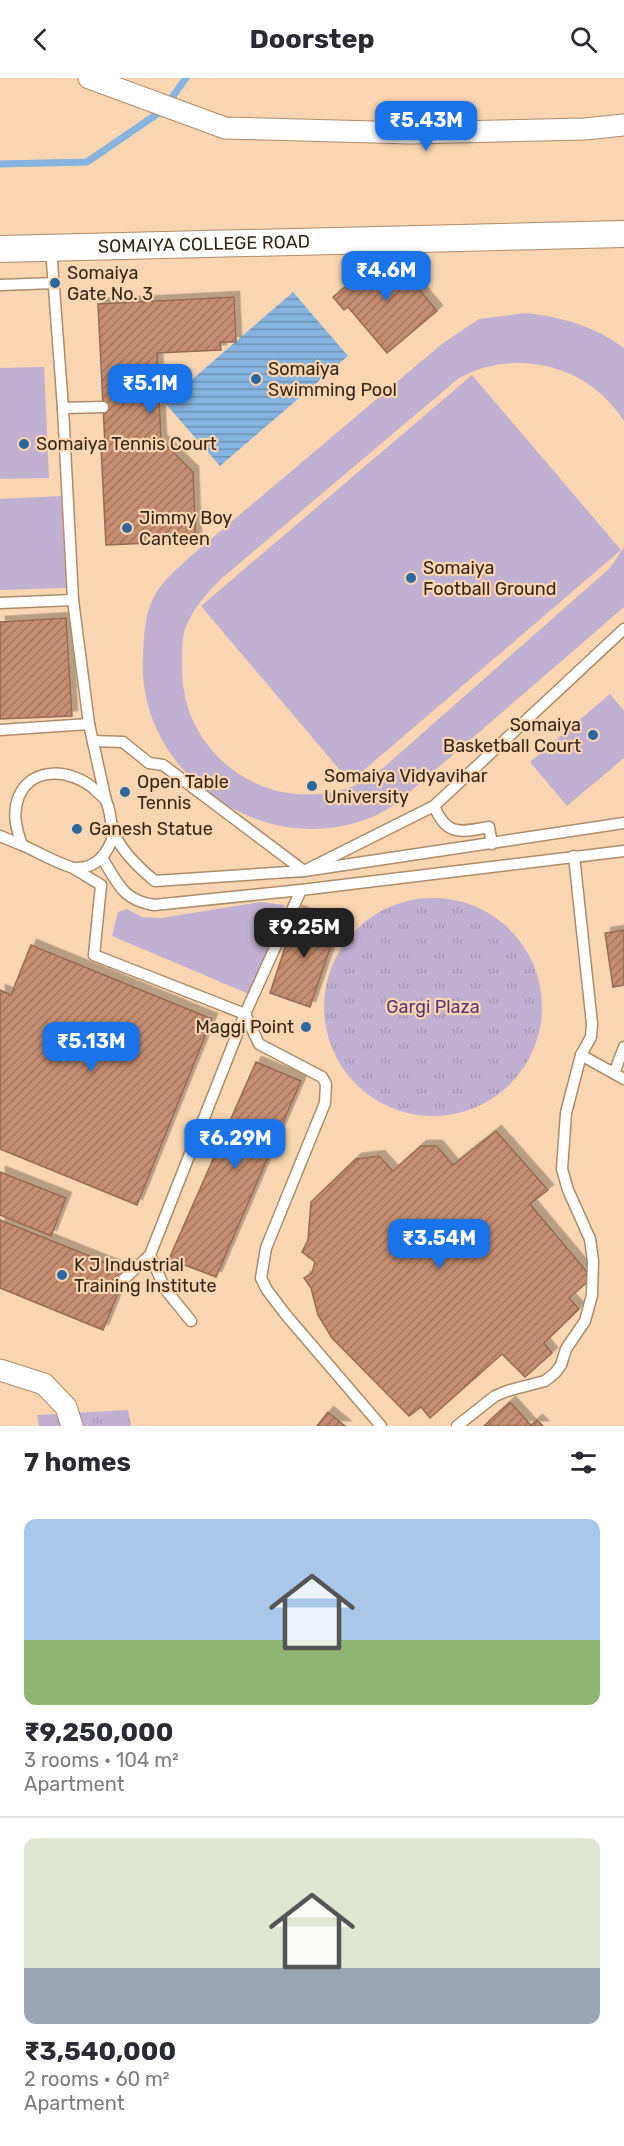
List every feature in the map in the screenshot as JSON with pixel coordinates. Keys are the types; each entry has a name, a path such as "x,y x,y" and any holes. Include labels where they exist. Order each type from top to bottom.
{"street":[{"path":"89,78 124,87 180,112 225,128 411,133 585,129 624,125"},
{"name":"SOMAIYA COLLEGE ROAD","path":"0,249 624,234"},
{"path":"0,1370 44,1384 66,1407 72,1426"}],"lane":[{"path":"51,248 74,600 88,724 114,833 127,855 155,881 304,871 624,823"},
{"path":"0,285 55,283"},
{"path":"63,408 103,407"},
{"path":"0,603 74,600"},
{"path":"304,871 434,806 624,629"},
{"path":"0,730 88,724"},
{"path":"93,741 123,742 149,764 163,765 304,871"},
{"path":"22,844 15,825 15,810 19,796 27,784 38,777 62,773 79,778 106,801"},
{"path":"434,806 442,821 454,830 461,832 489,827 492,844"},
{"path":"73,868 86,866 102,858 111,846 114,833"},
{"path":"0,836 73,868 101,885 94,955 245,1014 259,1044 322,1077 326,1083 325,1103 266,1248 261,1278 286,1315 381,1426"},
{"path":"102,858 124,892 137,902 154,905 216,897 302,891 624,851"},
{"path":"457,1426 495,1396 545,1381 555,1373 561,1365 566,1349 585,1321 592,1295 590,1239 568,1190 562,1169 566,1113 582,1055 591,1037 592,1024 574,856"},
{"path":"123,1280 150,1255 245,1014 302,891"},
{"path":"614,1073 624,1047"},
{"path":"582,1055 624,1079"},
{"path":"150,1255 165,1289 191,1321"}],"green space":[{"path":"525,313 552,317 589,328 624,348 624,421 592,386 550,367 527,363 504,364 481,369 459,378 222,578 206,595 192,614 184,634 182,670 186,701 197,728 213,752 235,771 260,785 288,793 317,794 348,788 383,768 610,568 624,547 624,607 397,803 376,815 329,828 288,827 249,816 214,797 183,770 160,737 146,699 144,634 151,602 159,589 192,555 443,343 479,319"},
{"name":"Somaiya Tennis Court","path":"44,367 49,478 0,479 0,368"},
{"name":"Somaiya Football Ground","path":"472,375 621,550 350,782 201,606"},
{"path":"61,496 66,588 0,590 0,499"},
{"name":"Somaiya Basketball Court","path":"610,694 624,711 624,758 567,806 530,762"},
{"name":"Gargi Plaza","path":"444,898 475,906 494,916 510,930 524,946 534,965 542,996 542,1018 534,1049 524,1068 510,1084 494,1098 475,1108 444,1116 422,1116 391,1108 372,1098 342,1068 332,1049 326,1028 324,996 332,965 342,946 372,916 391,906 412,900"},
{"path":"260,902 285,905 249,994 112,936 118,912 127,909 142,917 161,918"},
{"path":"128,1410 131,1426 39,1426 37,1415"}],"water":[{"name":"Somaiya Swimming Pool","path":"293,292 348,356 220,466 165,403"}],"building":[{"path":"388,252 437,311 387,353 348,307 344,310 333,297"},
{"path":"234,297 236,342 220,342 221,350 157,353 161,440 193,472 196,541 106,545 101,447 105,446 98,304"},
{"path":"66,618 72,716 0,719 0,622"},
{"path":"297,911 338,925 310,1007 270,993"},
{"path":"624,930 624,985 613,987 605,933"},
{"path":"31,945 212,1019 137,1205 0,1149 0,990 11,995"},
{"path":"256,1062 301,1081 216,1277 169,1259"},
{"path":"496,1131 548,1190 530,1204 592,1278 569,1298 579,1309 544,1343 552,1353 525,1377 502,1354 430,1418 421,1407 409,1416 332,1338 318,1315 311,1288 304,1278 312,1273 315,1262 302,1252 308,1240 311,1202 356,1159 379,1156 393,1171 421,1146 437,1146 453,1165"},
{"name":"K J Industrial Training Institute","path":"0,1172 66,1198 51,1236 0,1215"},
{"name":"K J Industrial Training Institute","path":"0,1220 127,1271 103,1330 0,1288"},
{"path":"510,1402 531,1425 537,1420 543,1426 484,1426"},
{"path":"328,1412 345,1426 317,1426"}],"waterway":[{"path":"0,164 87,162 163,110 186,78"}],"place":[{"name":"Somaiya Gate No. 3","path":"55,283"},
{"name":"Somaiya Swimming Pool","path":"256,379"},
{"name":"Somaiya Tennis Court","path":"24,444"},
{"name":"Jimmy Boy Canteen","path":"127,528"},
{"name":"Somaiya Football Ground","path":"411,578"},
{"name":"Somaiya Basketball Court","path":"593,735"},
{"name":"Somaiya Vidyavihar University","path":"312,786"},
{"name":"Open Table Tennis","path":"125,792"},
{"name":"Ganesh Statue","path":"77,829"},
{"name":"Maggi Point","path":"306,1027"},
{"name":"K J Industrial Training Institute","path":"62,1275"}]}
